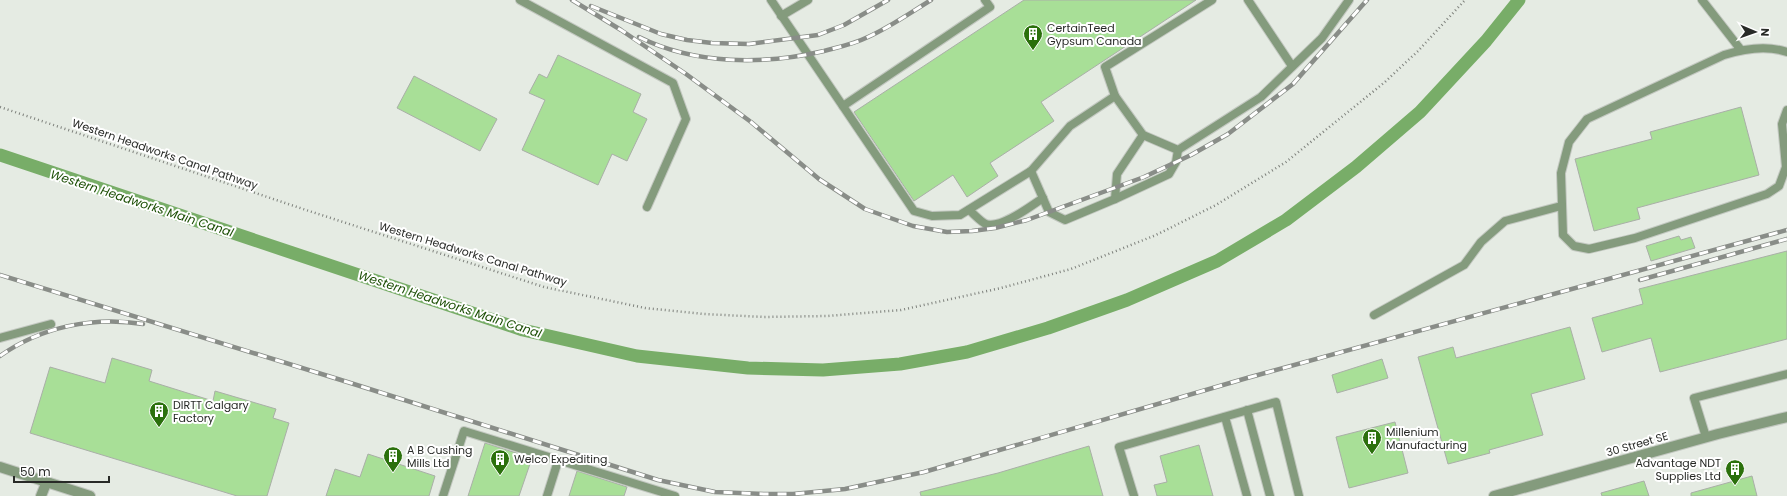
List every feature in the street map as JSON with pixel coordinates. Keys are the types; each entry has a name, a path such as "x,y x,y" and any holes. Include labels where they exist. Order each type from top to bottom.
{"street":[{"name":"30 Street SE","path":"1494,496 1706,437 1787,417"},
{"path":"0,467 90,496"},
{"path":"41,496 47,481"}],"lane":[{"path":"520,0 673,83 686,119 647,207"},
{"path":"771,0 914,212 932,216 960,216 1031,171 1070,126 1115,96"},
{"path":"781,16 807,0"},
{"path":"843,106 990,7 985,0"},
{"path":"1178,150 1143,135 1115,96 1105,67 1212,0"},
{"path":"1248,0 1292,66"},
{"path":"1031,171 1049,212 1065,220 1169,174 1176,162 1178,150 1260,97 1322,38 1349,0"},
{"path":"1702,0 1741,50"},
{"path":"1787,52 1777,48 1741,50 1724,55 1587,119 1569,142 1561,173 1563,235 1574,246 1589,249 1635,238 1767,194 1779,186 1786,167 1782,124 1787,110"},
{"path":"1115,199 1117,174 1143,135"},
{"path":"969,210 986,224 996,225 1011,219 1043,198"},
{"path":"1374,315 1464,265 1481,242 1504,221 1562,206"},
{"path":"0,338 51,324"},
{"path":"1706,437 1694,398 1787,374"},
{"path":"1134,496 1119,447 1276,402 1300,496"},
{"path":"1247,410 1270,496"},
{"path":"1225,417 1247,496"},
{"path":"443,496 464,431 558,461 644,492 675,496"},
{"path":"547,496 558,461"}],"path":[{"name":"Western Headworks Canal Pathway","path":"0,107 306,210 544,287 645,308 704,314 764,317 827,316 901,310 1001,288 1071,269 1156,235 1216,205 1286,162 1385,82 1418,51 1465,0"}],"building":[{"name":"CertainTeed Gypsum Canada","path":"1024,0 1196,0 1041,102 1054,121 990,163 998,176 967,197 953,175 914,201 854,112"},
{"path":"558,55 641,94 633,112 647,119 627,161 612,154 598,185 522,150 545,100 529,93 539,74 547,78"},
{"path":"414,76 497,119 480,151 397,108"},
{"path":"1741,107 1759,175 1637,208 1640,219 1594,231 1575,159 1652,139 1650,132"},
{"path":"1679,236 1681,240 1691,237 1695,248 1651,261 1646,246"},
{"path":"1787,251 1787,339 1660,372 1651,338 1602,352 1592,318 1643,304 1639,289"},
{"path":"1570,327 1585,379 1531,394 1543,435 1489,450 1490,453 1448,464 1418,357 1453,347 1456,358"},
{"name":"DIRTT Calgary Factory","path":"112,358 152,370 149,381 213,401 215,391 276,409 273,418 289,423 267,496 237,496 30,433 50,367 105,383"},
{"path":"1382,359 1388,378 1337,393 1332,375"},
{"name":"Millenium Manufacturing","path":"1395,422 1408,473 1349,488 1336,437"},
{"name":"Welco Expediting","path":"485,443 532,458 519,496 468,496"},
{"path":"1199,445 1213,496 1157,496 1154,485 1167,482 1160,456"},
{"path":"1089,446 1103,496 921,496 920,492 998,473"},
{"name":"A B Cushing Mills Ltd","path":"368,454 435,476 429,496 326,496 335,469 360,477"},
{"name":"Welco Expediting","path":"577,471 627,487 624,496 569,496"},
{"name":"Advantage NDT Supplies Ltd","path":"1752,476 1757,496 1691,496 1691,493"},
{"path":"1644,481 1649,496 1602,496 1601,493"}],"waterway":[{"name":"Western Headworks Main Canal","path":"0,155 523,330 637,356 748,368 823,370 900,364 967,352 1048,328 1127,300 1217,261 1286,220 1356,167 1420,112 1486,41 1519,0"}],"railway":[{"path":"572,0 621,30 686,74 751,122 819,179 865,209 913,226 947,232 995,228 1027,220 1144,177 1191,155 1228,134 1293,84 1367,0"},
{"path":"591,6 661,34 687,40 712,43 749,44 818,35 844,25 888,0"},
{"path":"639,37 683,53 706,57 730,60 778,59 801,56 857,42 900,20 931,0"},
{"path":"0,275 658,480 715,492 793,494 845,489 924,472 1247,378 1787,230"},
{"path":"1640,280 1787,239"},
{"path":"0,356 33,338 68,326 105,322 143,324"}],"place":[{"name":"CertainTeed Gypsum Canada","path":"1033,51"},
{"name":"DIRTT Calgary Factory","path":"159,428"},
{"name":"Millenium Manufacturing","path":"1372,455"},
{"name":"A B Cushing Mills Ltd","path":"393,473"},
{"name":"Welco Expediting","path":"500,476"},
{"name":"Advantage NDT Supplies Ltd","path":"1735,486"}]}
